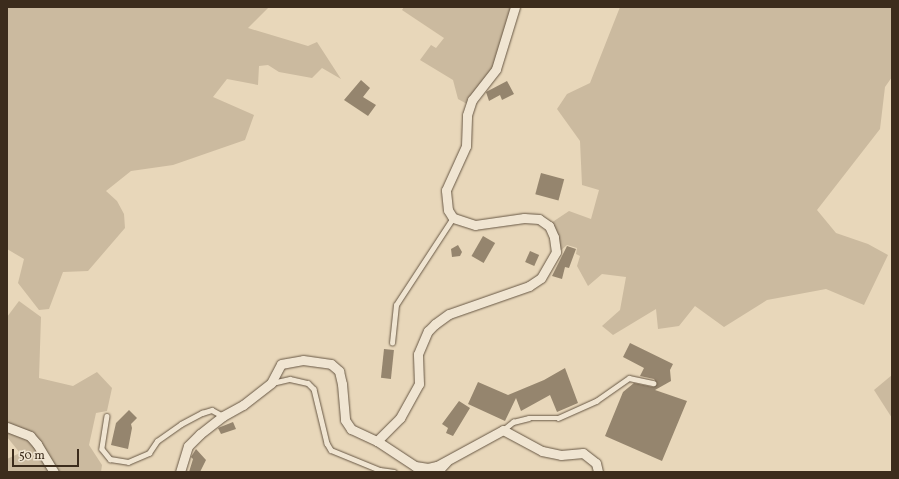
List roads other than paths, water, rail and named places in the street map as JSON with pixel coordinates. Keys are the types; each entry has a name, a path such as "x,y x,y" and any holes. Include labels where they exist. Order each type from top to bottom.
{"street":[{"path":"377,442 400,418 419,384 418,354 428,331 449,314 529,286 541,278 556,252 554,237 549,226 539,219 524,218 475,225 453,218 448,210 446,190 466,146 467,116 472,100 496,69 515,7"},
{"path":"180,472 188,446 223,416 243,406 271,383 276,368 288,361 331,364 339,371 342,384 345,420 351,429 377,442 415,466 428,468 452,458 503,430 552,454 583,453 596,463 598,472"},
{"path":"7,427 30,436 37,444 54,472"}],"lane":[{"path":"392,343 396,305 453,218"},
{"path":"503,430 513,422 529,418 558,418 596,401 628,378 653,383"},
{"path":"271,383 290,379 308,383 314,389 327,443 331,450 380,470 394,472"},
{"path":"106,416 102,449 110,459 128,462 149,453 157,441 175,428 202,413 212,410 223,416"},
{"path":"440,472 452,458"}]}
